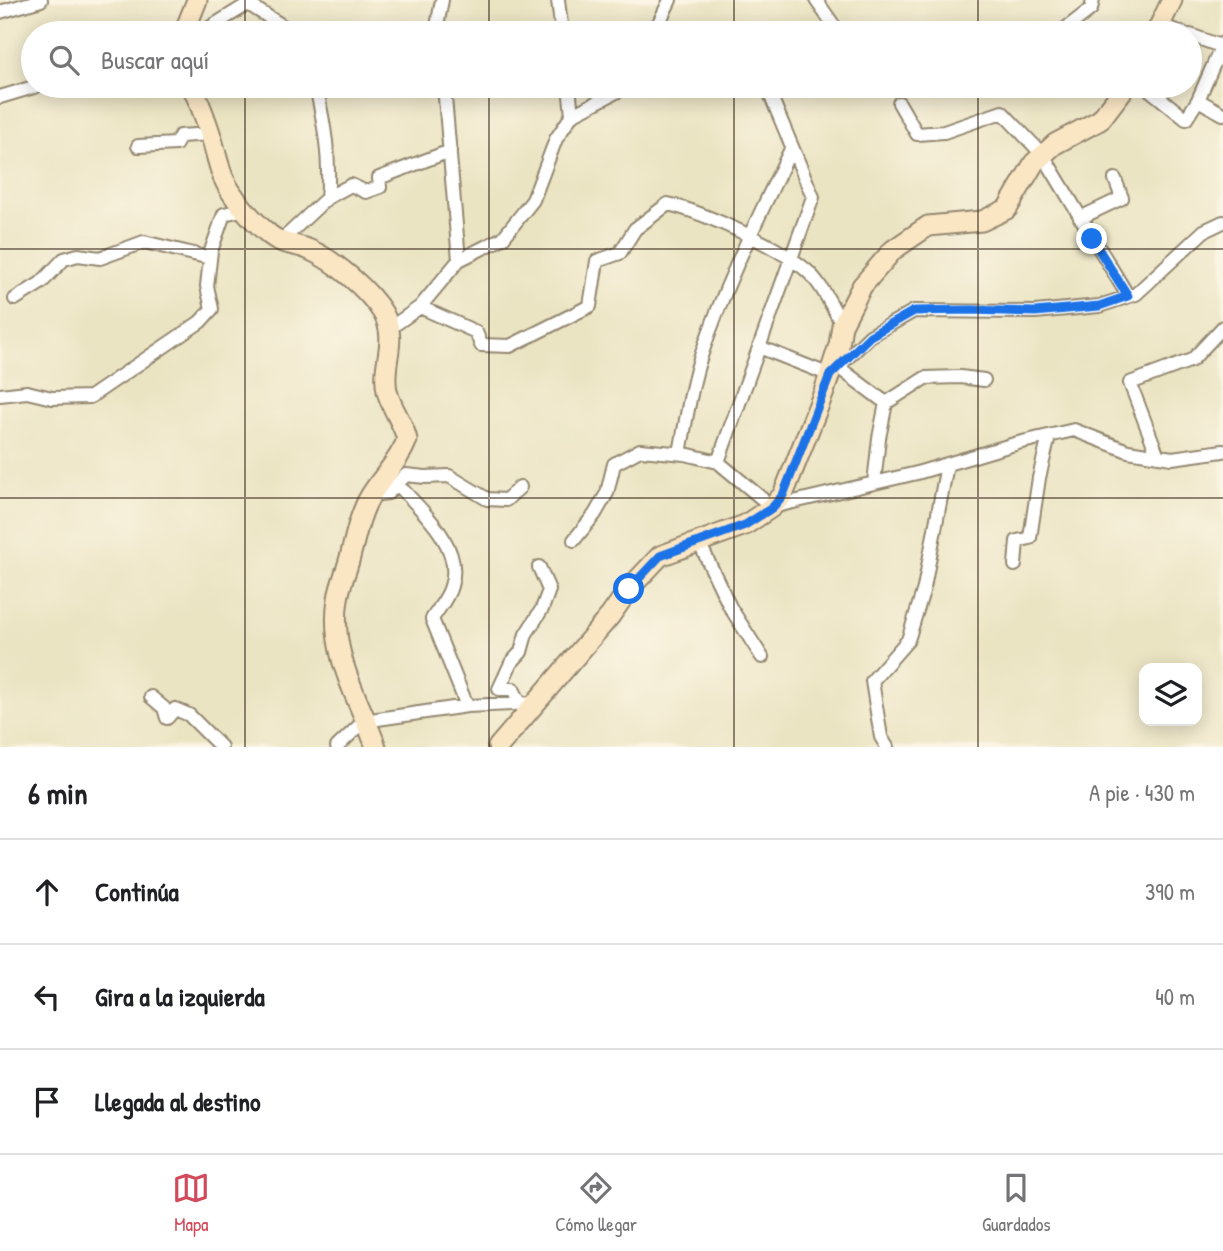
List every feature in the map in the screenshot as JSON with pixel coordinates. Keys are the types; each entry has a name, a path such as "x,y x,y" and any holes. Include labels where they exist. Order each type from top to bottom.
{"street":[{"path":"0,12 41,0"},
{"path":"189,21 197,0"},
{"path":"439,21 442,0"},
{"path":"558,0 561,21"},
{"path":"659,21 670,0"},
{"path":"816,0 831,21"},
{"path":"1076,21 1091,9 1093,0"},
{"path":"1161,21 1172,0"},
{"path":"220,21 249,2 276,21"},
{"path":"1202,39 1223,45 1202,91"},
{"path":"0,97 21,91"},
{"path":"197,98 211,134 223,177 245,209 271,236 281,242 310,250 349,277 373,299 390,328 387,391 406,431 407,440 402,452 370,495 356,523 352,551 338,598 337,618 340,654 354,699 376,747"},
{"path":"318,98 330,174 327,198"},
{"path":"445,98 459,260"},
{"path":"570,98 572,115"},
{"path":"390,328 419,307 459,260 503,238 533,200 556,139 572,115 604,98"},
{"path":"718,462 813,197 772,98"},
{"path":"498,747 528,703 610,616 629,589 660,556 745,525 772,508 783,495 834,371 842,325 862,286 893,250 928,226 982,221 1007,209 1034,163 1055,144 1100,120 1117,98"},
{"path":"1160,98 1186,119 1198,100 1223,114"},
{"path":"899,103 917,134 944,132 1002,112 1043,155 1128,296"},
{"path":"138,146 176,144 180,136 211,134"},
{"path":"680,453 688,403 699,360 750,237 792,147"},
{"path":"281,242 327,198 351,185 366,192 380,187 379,178 450,151"},
{"path":"1080,218 1122,198 1115,179"},
{"path":"419,307 476,332 481,345 510,345 590,306 597,261 620,253 635,229 668,204 687,208 791,258 813,276 842,325"},
{"path":"0,395 27,392 51,398 90,397 200,322 212,309 207,286 210,258 224,214 245,209"},
{"path":"834,371 870,336 914,311 1035,312 1099,306 1136,294 1204,231 1223,222"},
{"path":"15,299 41,283 64,259 78,255 100,258 145,242 210,258"},
{"path":"1158,456 1130,383 1192,360 1223,327"},
{"path":"759,347 834,371 886,403"},
{"path":"874,483 886,403 925,378 960,377 984,380"},
{"path":"772,508 947,465 1074,430 1128,451 1172,458 1223,451"},
{"path":"1014,565 1017,541 1030,538 1039,478 1049,436"},
{"path":"574,540 595,514 607,493 614,464 640,450 680,453 718,462 772,508"},
{"path":"887,747 881,737 872,681 908,640 924,589 947,465"},
{"path":"370,495 388,493 406,475 449,476 487,499 506,500 520,487"},
{"path":"397,484 432,522 450,553 454,571 451,588 432,619 467,706"},
{"path":"699,542 730,607 762,657"},
{"path":"528,703 513,689 499,689 511,663 522,652 526,634 542,609 549,590 539,567"},
{"path":"151,697 164,708 167,718 175,709 189,715 221,747"},
{"path":"337,747 364,721 467,706 528,703"}],"route":[{"path":"629,589 660,556 745,525 772,508 783,495 830,375 870,336 914,311 1035,312 1099,306 1128,296 1092,239"}]}
